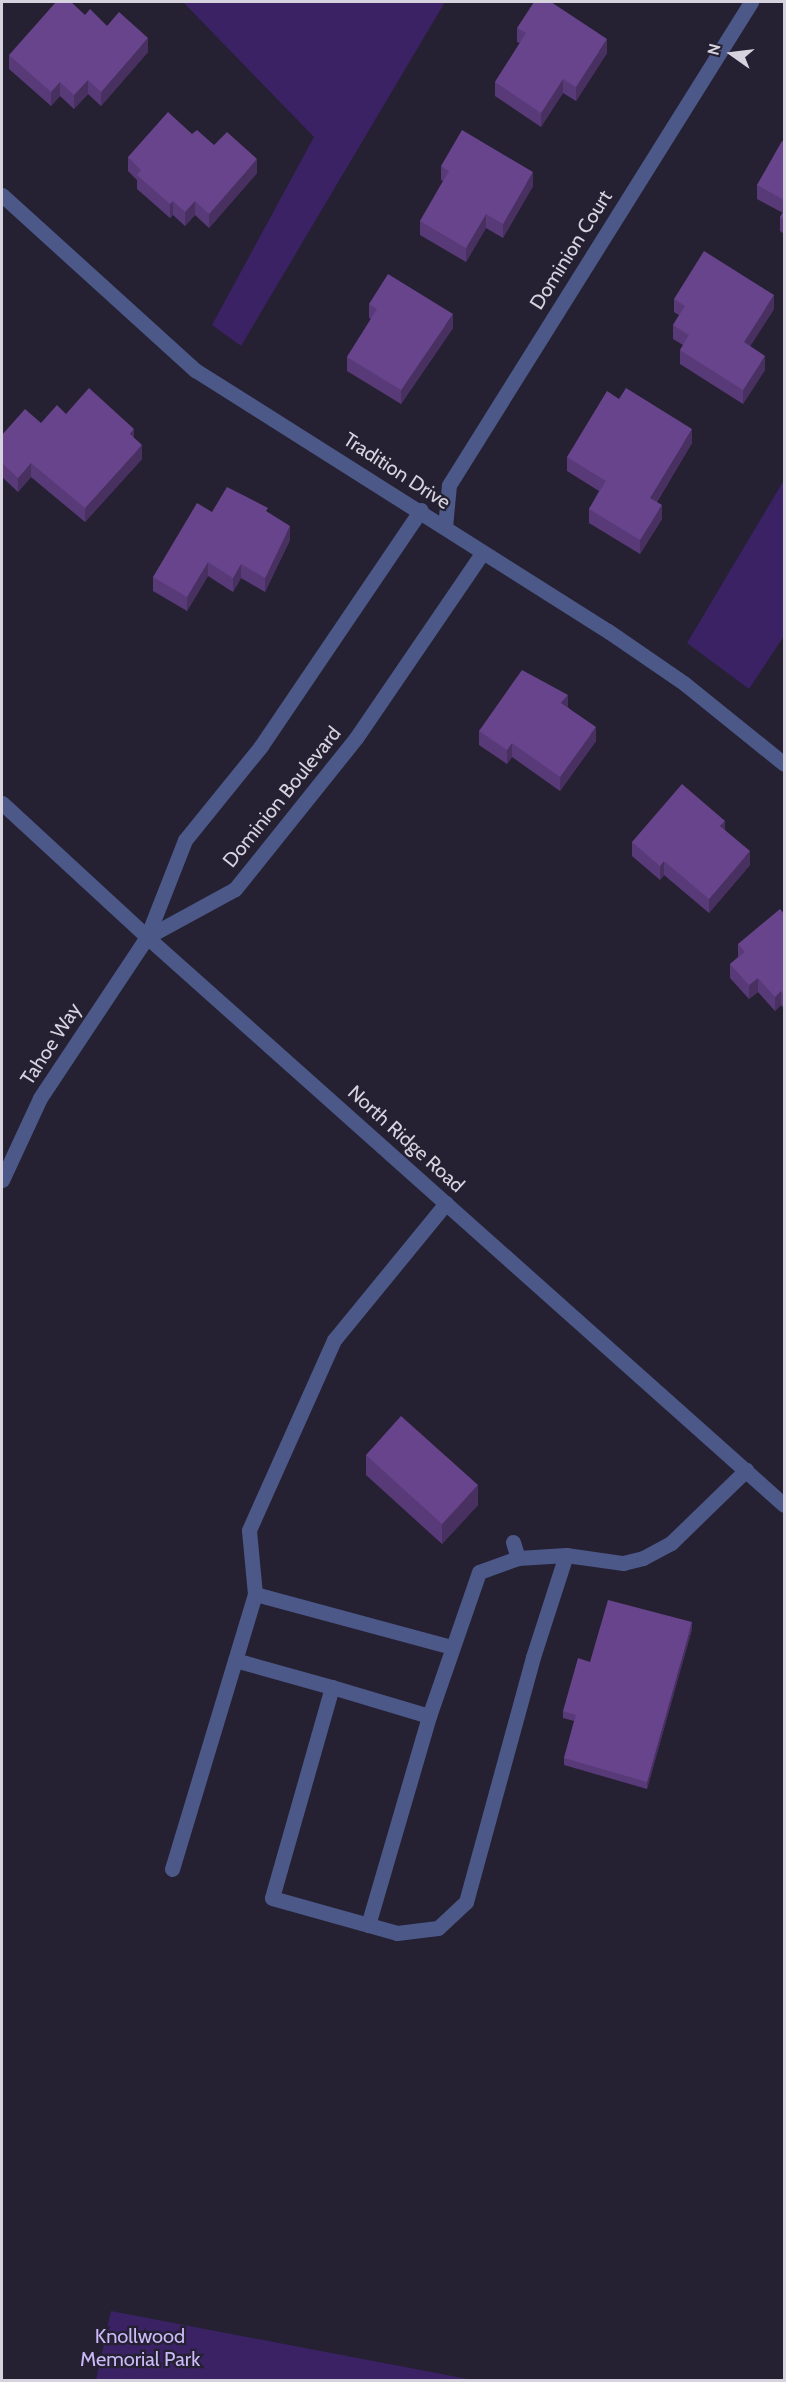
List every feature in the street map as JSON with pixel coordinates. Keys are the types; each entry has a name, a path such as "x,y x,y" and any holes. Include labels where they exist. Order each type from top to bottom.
{"street":[{"name":"Dominion Court","path":"445,527 449,485 751,2"},
{"name":"Tradition Drive","path":"2,195 195,370 421,510 482,553 686,684 784,764"},
{"path":"147,938 185,840 261,746 421,510"},
{"name":"Dominion Boulevard","path":"147,938 235,889 356,738 482,553"},
{"name":"North Ridge Road","path":"2,803 147,938 784,1505"},
{"name":"Tahoe Way","path":"2,1180 40,1098 147,938"},
{"path":"172,1869 255,1594 249,1530 334,1340 446,1203"},
{"path":"368,1925 429,1716 451,1647 479,1572 518,1558 566,1555 623,1563 644,1558 671,1543 746,1470"},
{"path":"513,1542 518,1558"},
{"path":"332,1688 272,1898 396,1933 438,1928 466,1902 532,1657 566,1555"},
{"path":"255,1594 451,1647"},
{"path":"236,1660 429,1716"}],"green space":[{"path":"183,2 445,2 241,346 212,325 314,137"},
{"path":"784,480 784,636 749,689 687,643"},
{"name":"Knollwood Memorial Park","path":"111,2311 473,2380 96,2380"}],"building":[{"path":"56,2 71,2 85,15 90,9 107,26 119,12 148,38 101,92 88,80 74,95 60,82 51,92 9,55"},
{"path":"534,2 551,2 607,39 576,87 563,79 541,113 495,82 526,33 517,28"},
{"path":"168,112 192,134 197,130 214,145 227,132 257,159 209,214 195,201 185,212 173,201 170,204 137,175 141,170 128,157"},
{"path":"462,130 533,172 503,224 486,214 466,248 420,221 449,171 441,166"},
{"path":"782,141 784,142 784,200 757,185"},
{"path":"704,251 774,295 744,342 765,356 743,390 680,350 689,335 673,325 685,306 674,299"},
{"path":"388,274 453,314 401,390 347,357 377,309 369,304"},
{"path":"89,388 134,429 130,434 142,445 85,508 31,463 18,478 2,463 2,435 25,409 41,423 57,405 66,414"},
{"path":"626,388 692,429 650,498 662,505 640,540 589,509 606,481 567,457 607,391 619,399"},
{"path":"227,487 268,508 266,511 290,526 265,578 241,564 233,578 208,562 187,597 153,577 197,503 212,512"},
{"path":"522,670 568,695 561,703 596,727 560,777 512,743 507,750 479,731"},
{"path":"682,784 725,821 720,826 750,851 709,899 664,861 660,866 632,842"},
{"path":"780,909 784,914 784,995 781,991 775,997 758,978 749,985 730,964 745,952 738,944"},
{"path":"401,1416 478,1485 442,1524 366,1455"},
{"path":"608,1600 692,1622 647,1782 564,1758 576,1715 563,1711 578,1658 590,1662"}]}
